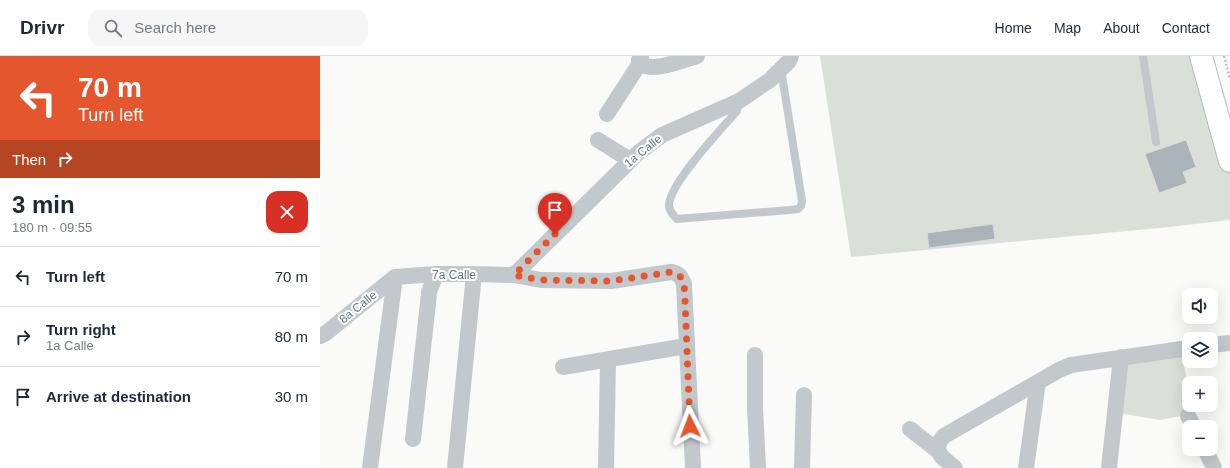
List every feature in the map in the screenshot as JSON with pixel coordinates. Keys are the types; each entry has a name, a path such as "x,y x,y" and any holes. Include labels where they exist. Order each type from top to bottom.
{"main road":[{"path":"1201,56 1223,110 1230,161"}],"street":[{"path":"607,114 640,59 646,66 659,66 697,56"},
{"name":"1a Calle","path":"514,275 638,153 662,135 739,101 770,80 789,61 791,56"},
{"path":"598,140 630,160"},
{"name":"7a Calle","path":"395,277 436,274 474,274 514,275 541,280 611,281 671,272 677,273 682,278 684,284 686,346"},
{"path":"413,438 429,292 436,274"},
{"path":"455,468 474,274"},
{"path":"370,468 395,277"},
{"name":"8a Calle","path":"320,336 326,333 395,277"},
{"path":"1218,344 1230,342"},
{"path":"563,367 686,346 692,468"},
{"path":"938,451 938,444 944,436 1038,382 1071,365 1182,349"},
{"path":"755,355 755,407 758,468"},
{"path":"1109,468 1121,357"},
{"path":"606,468 608,360"},
{"path":"1026,468 1038,382"},
{"path":"802,468 804,395"},
{"path":"910,429 938,451 942,457 955,468"},
{"path":"1208,456 1214,468"}],"lane":[{"path":"1143,56 1156,142"},
{"path":"739,101 738,111 685,172 671,195 669,206 671,213 677,219 790,210 798,209 801,206 802,201 781,69"}],"path":[{"path":"1224,56 1230,79"}],"shaded area":[{"path":"820,56 1201,56 1230,161 1230,220 851,257"},
{"path":"1181,352 1182,368 1184,368 1186,376 1182,376 1182,412 1192,412 1192,414 1160,420 1119,413 1121,357"}],"building":[{"path":"1186,140 1196,167 1183,172 1187,183 1159,193 1145,154"},
{"path":"993,224 995,239 929,248 927,233"}],"route":[{"path":"555,234 514,275 541,280 611,281 671,272 677,273 682,278 685,300 690,426"}]}
